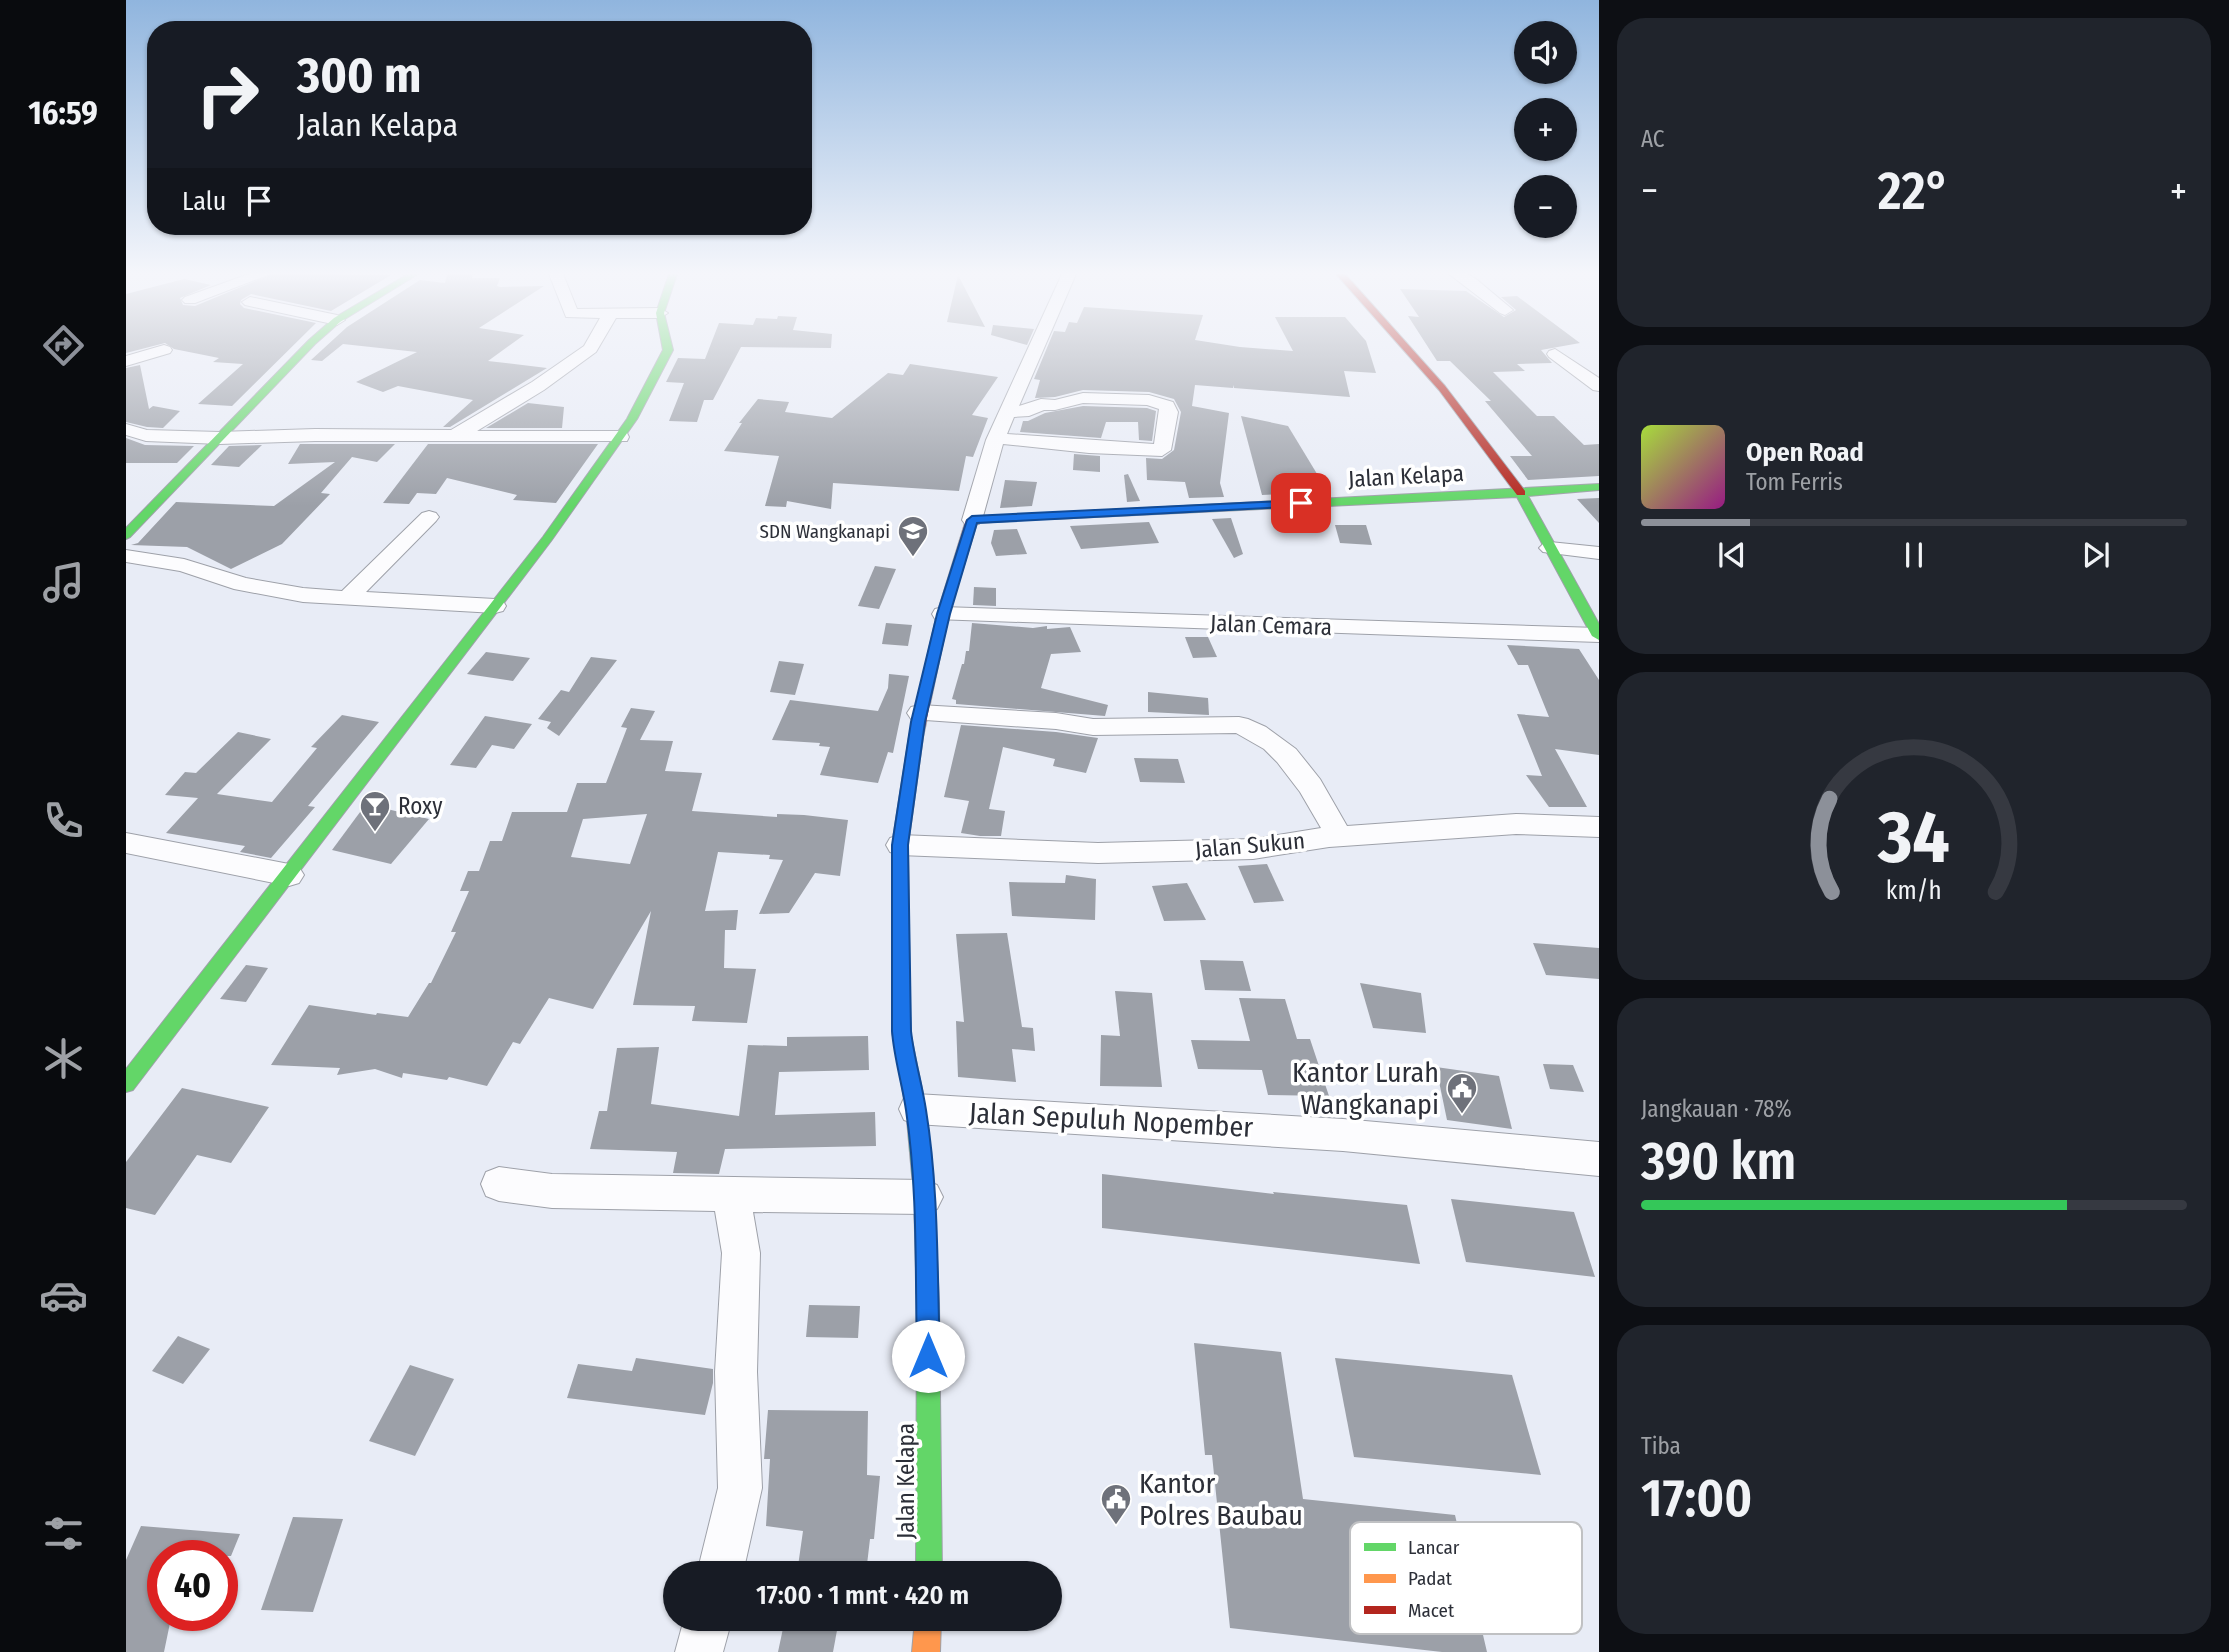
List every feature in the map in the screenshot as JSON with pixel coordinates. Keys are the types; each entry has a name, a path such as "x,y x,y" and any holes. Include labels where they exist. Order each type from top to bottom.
{"street":[{"path":"126,361 160,351"},
{"path":"126,535 303,351"},
{"path":"455,436 538,386 587,351"},
{"path":"127,1080 495,607 620,437 667,351"},
{"path":"972,520 996,438 1035,351"},
{"path":"1408,351 1441,388 1521,493 1599,636"},
{"path":"1555,354 1599,386"},
{"path":"996,438 1162,450 1169,412 1167,406 1149,400 1083,398 1055,405 1041,404 1029,411 1008,412"},
{"path":"126,429 146,435 220,438 315,435 620,437"},
{"name":"Jalan Kelapa","path":"929,1561 928,1303 924,1197 916,1109 901,1031 900,845 920,713 943,614 972,520 1599,487"},
{"path":"347,598 429,517"},
{"path":"1549,548 1599,553"},
{"path":"126,556 184,565 242,584 303,595 495,607"},
{"name":"Jalan Cemara","path":"943,614 1599,636"},
{"path":"920,713 1056,721 1093,727 1239,725 1252,729 1287,755 1311,785 1339,836"},
{"name":"Jalan Sukun","path":"900,845 1098,853 1253,849 1339,836 1516,824 1599,827"},
{"path":"126,843 289,875"},
{"name":"Jalan Sepuluh Nopember","path":"916,1109 1153,1121 1421,1140 1599,1159"},
{"path":"499,1184 552,1191 924,1197"},
{"path":"723,1561 740,1488 736,1372 741,1253 731,1193"},
{"path":"699,1652 705,1631"},
{"path":"926,1652 927,1631"}],"building":[{"path":"184,351 288,351 232,406 198,404 243,364 213,362 219,358"},
{"path":"321,351 334,351 322,361 311,360"},
{"path":"409,351 502,351 488,361 547,368 450,427 443,427 473,400 398,386 383,392 356,382 417,352"},
{"path":"708,351 739,351 713,400 704,400 697,422 669,421 684,383 666,382 678,358 705,359"},
{"path":"1046,351 1369,351 1376,373 1344,371 1350,397 1234,388 1233,385 1233,388 1195,385 1192,406 1229,413 1220,483 1224,497 1189,498 1185,482 1147,480 1146,458 1162,459 1174,450 1181,412 1174,399 1149,392 1083,390 1055,397 1035,398 1040,380 1034,379"},
{"path":"1431,351 1542,351 1552,363 1517,364 1525,371 1493,372 1537,416 1554,416 1584,445 1599,444 1599,476 1528,480 1510,456 1532,456 1485,401 1491,401 1450,361 1437,361"},
{"path":"910,364 998,377 972,415 988,418 973,457 966,456 959,491 833,483 831,509 787,501 786,507 765,506 779,456 724,451 742,423 739,423 758,399 789,402 785,412 832,418 888,373 903,375"},
{"path":"140,365 149,409 153,406 180,411 163,428 126,422 126,368"},
{"path":"528,403 564,407 562,428 486,428"},
{"path":"1083,406 1147,408 1156,411 1152,441 1139,440 1138,422 1106,422 1101,438 1020,432 1023,421 1045,413"},
{"path":"1241,416 1288,426 1328,492 1262,495"},
{"path":"126,438 145,445 194,446 177,463 126,463"},
{"path":"300,444 395,444 377,462 352,457 321,493 330,494 282,544 231,569 187,547 131,545 138,543 176,502 274,506 335,462 288,464"},
{"path":"428,444 598,444 556,503 513,500 517,495 447,478 436,494 417,493 409,504 383,503"},
{"path":"262,445 239,467 211,465 229,446"},
{"path":"1074,454 1100,456 1100,472 1073,470"},
{"path":"1128,474 1140,501 1127,502 1124,475"},
{"path":"1005,480 1037,482 1032,506 1000,508"},
{"path":"1599,498 1599,523 1577,499"},
{"path":"1231,518 1243,554 1234,558 1212,519"},
{"path":"1149,522 1159,543 1081,549 1070,526"},
{"path":"1335,525 1366,525 1372,545 1340,543"},
{"path":"1017,529 1027,554 996,556 991,543 994,530"},
{"path":"875,566 896,569 879,609 858,606"},
{"path":"974,587 996,588 996,606 973,605"},
{"path":"886,623 912,625 908,646 882,644"},
{"path":"972,623 1033,628 1047,626 1047,629 1070,627 1081,652 1051,654 1041,688 1108,705 1105,716 956,704 956,700 952,699 966,651 969,651"},
{"path":"1185,637 1208,637 1217,657 1193,658"},
{"path":"1507,645 1579,649 1599,680 1599,755 1555,749 1587,807 1549,807 1526,775 1542,776 1517,714 1549,717 1528,665 1518,665"},
{"path":"486,652 530,658 513,681 467,674"},
{"path":"591,657 617,660 559,736 547,728 551,722 538,719 561,690 569,692"},
{"path":"779,661 804,664 795,695 770,692"},
{"path":"889,674 909,676 893,753 888,752 878,783 820,775 830,747 819,746 820,743 772,740 790,700 878,711 888,688"},
{"path":"1148,692 1208,698 1209,715 1148,712"},
{"path":"631,708 655,711 640,740 673,741 665,771 702,773 692,811 777,817 777,814 804,815 848,820 840,876 815,873 789,913 759,914 783,860 769,859 770,855 718,852 705,911 738,910 736,930 725,930 724,968 756,969 747,1023 692,1021 695,1006 633,1005 651,911 593,1009 549,998 520,1044 513,1042 487,1086 449,1077 447,1080 403,1073 402,1078 375,1069 337,1075 340,1068 271,1065 309,1005 408,1017 431,983 456,932 451,932 469,891 460,891 468,871 479,871 490,841 502,841 512,812 567,812 577,783 606,783 627,728 621,727","holes":["647,814 630,864 571,857 583,819"]},
{"path":"342,715 379,722 308,806 315,807 271,858 240,852 245,846 166,833 198,798 165,795 185,772 196,773 238,732 271,739 217,794 272,802 317,748 311,747"},
{"path":"485,716 532,724 514,749 492,745 476,768 450,765"},
{"path":"961,725 1098,738 1086,773 1053,766 1055,759 1003,747 989,809 1005,811 1001,836 980,836 961,833 969,801 944,797"},
{"path":"1134,758 1178,759 1185,783 1140,782"},
{"name":"Roxy","path":"366,804 429,819 391,864 332,850"},
{"path":"1267,864 1284,901 1254,903 1238,866"},
{"path":"1066,875 1096,879 1095,920 1012,916 1009,882 1065,883"},
{"path":"1187,883 1206,920 1164,921 1152,886"},
{"path":"1007,933 1022,1027 1033,1028 1035,1051 1012,1049 1016,1082 958,1077 956,1021 964,1022 956,934"},
{"path":"1533,943 1599,948 1599,979 1546,975"},
{"path":"1200,960 1243,961 1251,991 1205,990"},
{"path":"246,965 268,968 246,1002 220,999"},
{"path":"1360,983 1421,993 1426,1033 1373,1028"},
{"path":"1115,991 1152,993 1162,1087 1100,1086 1101,1035 1120,1036"},
{"path":"1239,998 1285,999 1297,1039 1310,1039 1329,1096 1268,1095 1262,1070 1198,1069 1191,1040 1250,1041"},
{"path":"868,1036 869,1070 779,1072 775,1115 875,1112 876,1146 725,1149 719,1174 673,1173 677,1152 590,1149 599,1111 607,1111 617,1048 659,1047 651,1104 739,1116 748,1045 787,1046 787,1037"},
{"path":"1543,1064 1573,1065 1584,1092 1550,1089"},
{"path":"1436,1067 1499,1076 1512,1129 1447,1120"},
{"path":"182,1088 269,1107 231,1163 197,1155 155,1215 126,1208 126,1162"},
{"path":"1102,1174 1274,1194 1273,1192 1407,1205 1420,1264 1102,1228"},
{"path":"1451,1199 1574,1212 1595,1277 1466,1262"},
{"path":"809,1305 860,1306 858,1338 806,1337"},
{"path":"178,1336 210,1349 183,1384 152,1371"},
{"path":"1194,1343 1281,1352 1303,1499 1455,1515 1457,1522 1350,1522 1350,1634 1483,1634 1487,1652 1442,1652 1230,1628 1212,1455 1205,1455"},
{"path":"636,1358 713,1369 713,1383 705,1415 567,1398 578,1364 632,1371"},
{"path":"1335,1358 1512,1375 1541,1475 1354,1457"},
{"path":"410,1365 454,1379 415,1456 369,1441"},
{"path":"768,1410 868,1411 867,1475 880,1476 874,1539 870,1539 867,1561 799,1561 803,1531 766,1526 770,1459 764,1459"},
{"path":"293,1517 343,1519 313,1612 261,1610"},
{"path":"141,1526 240,1534 238,1540 147,1540 147,1631 168,1631 164,1652 126,1652 126,1560"},
{"path":"782,1631 837,1631 833,1652 778,1652"}],"traffic: fast":[{"path":"126,535 303,351"},
{"path":"126,1084 547,539 632,419 667,351"},
{"path":"1599,487 1521,493 1599,636"},
{"path":"1053,516 1521,493"},
{"path":"916,737 900,845 901,1031 916,1109 924,1197 928,1303 929,1561"}],"traffic: slow":[{"path":"926,1652 927,1631"}],"traffic: jam":[{"path":"1409,351 1442,388 1521,493"},
{"path":"916,737 943,614 972,520 1053,516"}],"place":[{"name":"SDN Wangkanapi","path":"913,558"},
{"name":"Roxy","path":"375,833"},
{"name":"Kantor Lurah Wangkanapi","path":"1462,1115"},
{"name":"Kantor Polres Baubau","path":"1116,1526"}],"route":[{"path":"928,1356 924,1197 916,1109 901,1031 900,845 918,722 943,614 972,520 1301,503"}]}
